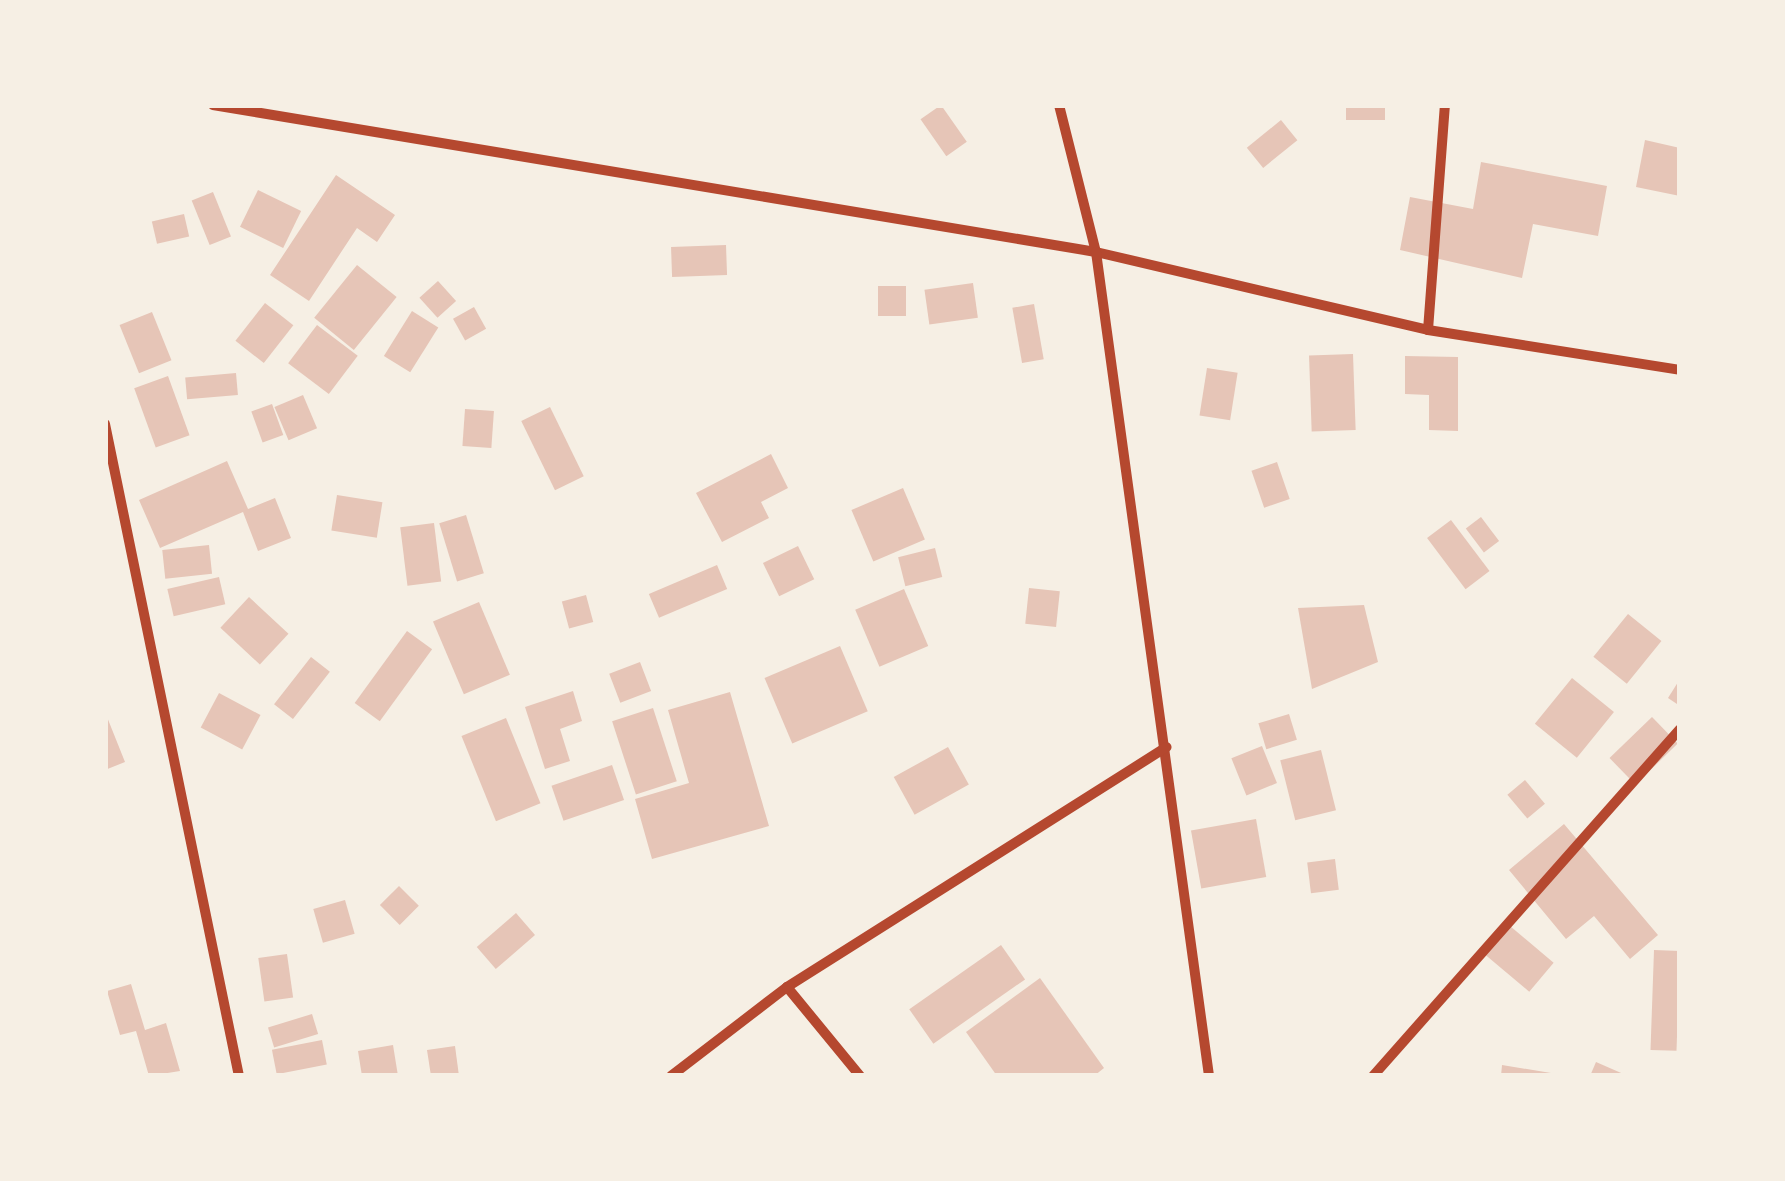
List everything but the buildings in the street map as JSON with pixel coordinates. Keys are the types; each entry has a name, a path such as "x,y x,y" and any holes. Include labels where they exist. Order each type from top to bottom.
{"street":[{"path":"213,105 1096,252 1428,330 1680,370"},
{"path":"1059,105 1096,252 1209,1076"},
{"path":"1428,330 1444,105"},
{"path":"105,424 239,1076"},
{"path":"1373,1076 1680,729"},
{"path":"675,1074 787,987 1166,746"},
{"path":"787,987 860,1076"}]}
